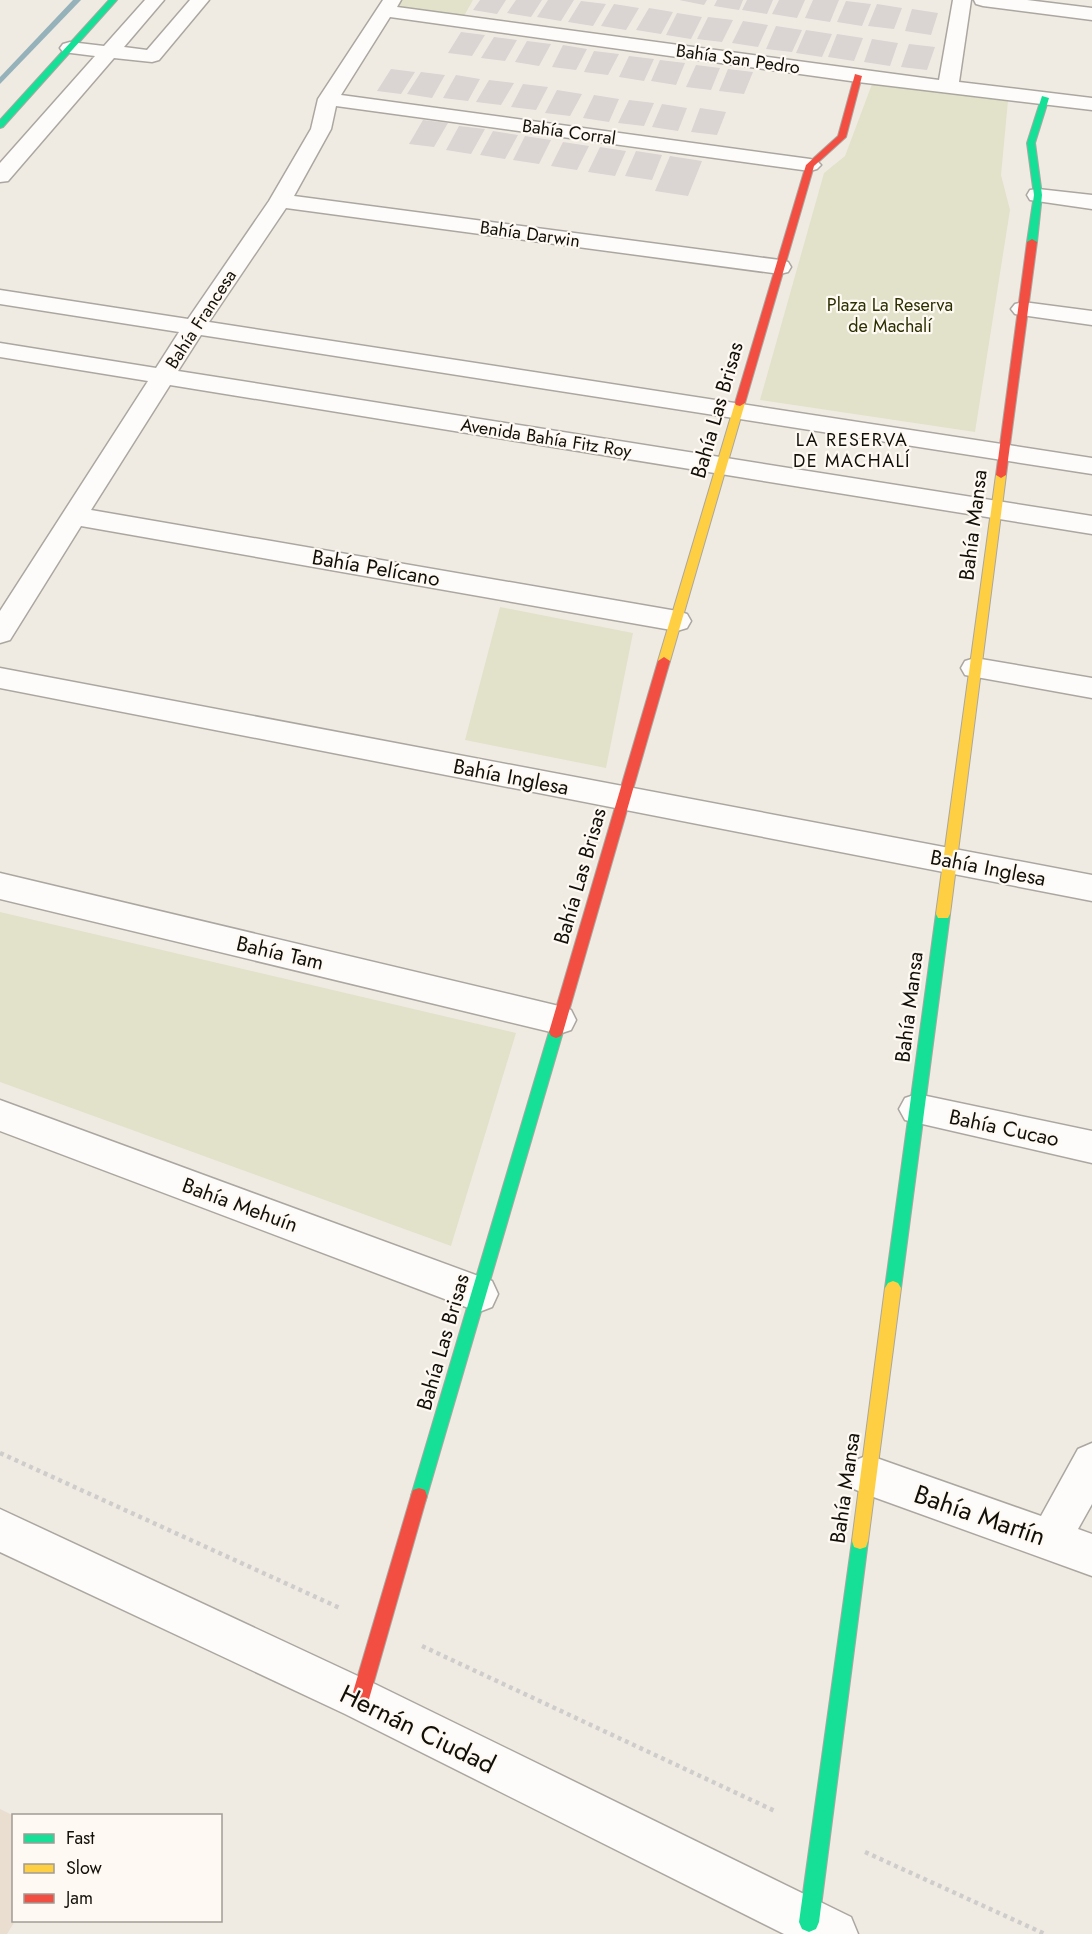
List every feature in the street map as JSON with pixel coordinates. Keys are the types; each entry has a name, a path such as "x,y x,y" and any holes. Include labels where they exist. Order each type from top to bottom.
{"street":[{"path":"0,125 113,0"},
{"path":"0,176 155,0"},
{"path":"70,48 152,56 200,0"},
{"path":"948,86 963,0"},
{"path":"983,0 1092,14"},
{"name":"Bahía San Pedro","path":"388,5 858,76 1092,104"},
{"name":"Bahía Francesa","path":"0,633 195,327 279,201 321,129 328,99 388,5"},
{"path":"810,165 842,137 858,76"},
{"name":"Bahía Mansa","path":"821,1928 820,1832 1038,195 1031,143 1045,98"},
{"name":"Bahía Corral","path":"328,99 810,165"},
{"name":"Bahía Las Brisas","path":"360,1699 810,165"},
{"path":"1038,195 1092,202"},
{"name":"Bahía Darwin","path":"279,201 780,267"},
{"path":"0,297 1092,466"},
{"path":"1023,309 1092,318"},
{"name":"Avenida Bahía Fitz Roy","path":"0,350 1092,525"},
{"name":"Bahía Pelícano","path":"75,516 676,621"},
{"path":"975,668 1092,688"},
{"name":"Bahía Inglesa","path":"0,678 1092,888"},
{"name":"Bahía Tam","path":"0,886 560,1020"},
{"name":"Bahía Cucao","path":"916,1109 1092,1147"},
{"name":"Bahía Mehuín","path":"0,1115 479,1294"},
{"path":"1050,1540 1092,1463"},
{"name":"Bahía Martín","path":"868,1475 1092,1555"},
{"name":"Hernán Ciudad","path":"0,1530 360,1699 821,1928"}],"path":[{"path":"0,1453 1045,1934"}],"shaded area":[{"path":"0,1809 12,1815 12,1922 14,1922 7,1934 0,1934"}],"green space":[{"path":"400,0 473,0 464,16 394,9"},
{"name":"Plaza La Reserva de Machalí","path":"872,84 1008,101 1001,175 1010,210 975,432 760,400 824,173 845,156"},
{"path":"500,607 633,633 606,768 465,740"},
{"path":"0,912 516,1033 451,1246 0,1082"}],"building":[{"path":"480,0 506,0 497,14 473,10"},
{"path":"516,0 542,0 531,17 507,13"},
{"path":"548,0 574,0 561,21 537,17"},
{"path":"679,0 707,0 704,5"},
{"path":"717,0 743,0 739,10 714,6"},
{"path":"747,0 773,0 767,14 742,10"},
{"path":"779,0 805,0 797,18 772,14"},
{"path":"813,0 839,0 830,22 805,18"},
{"path":"581,1 606,4 593,26 568,22"},
{"path":"846,1 871,4 862,26 837,22"},
{"path":"614,4 639,8 626,30 601,26"},
{"path":"877,4 902,8 894,29 868,26"},
{"path":"649,8 673,12 661,34 636,30"},
{"path":"912,9 938,13 931,35 905,31"},
{"path":"677,13 702,17 691,39 666,35"},
{"path":"708,17 733,20 722,42 697,39"},
{"path":"743,21 768,25 758,47 732,43"},
{"path":"776,26 802,30 792,52 766,49"},
{"path":"806,30 832,34 822,57 796,53"},
{"path":"461,32 485,35 472,56 448,53"},
{"path":"837,34 863,38 854,61 828,57"},
{"path":"494,37 517,40 505,61 481,58"},
{"path":"872,39 898,43 890,66 864,62"},
{"path":"527,41 551,44 539,66 515,62"},
{"path":"909,44 935,47 927,70 901,67"},
{"path":"563,45 587,49 576,70 552,67"},
{"path":"594,51 619,54 608,75 584,72"},
{"path":"629,56 654,59 644,81 619,77"},
{"path":"660,60 685,63 676,85 651,81"},
{"path":"696,65 720,68 711,90 686,87"},
{"path":"391,69 415,72 401,94 377,91"},
{"path":"728,69 753,72 744,94 719,91"},
{"path":"421,72 445,75 432,98 407,94"},
{"path":"456,75 480,79 468,101 443,98"},
{"path":"489,80 514,83 501,105 476,102"},
{"path":"523,84 548,87 536,110 511,107"},
{"path":"557,90 582,94 570,116 545,113"},
{"path":"594,95 619,99 609,122 583,118"},
{"path":"629,100 654,103 644,126 618,123"},
{"path":"662,104 687,108 678,131 652,127"},
{"path":"700,108 726,112 717,135 691,132"},
{"path":"423,120 448,123 434,147 409,144"},
{"path":"459,126 485,129 471,154 446,150"},
{"path":"493,131 518,135 505,159 480,155"},
{"path":"525,136 551,140 539,164 513,160"},
{"path":"563,142 589,146 577,170 551,166"},
{"path":"600,147 626,151 615,176 588,172"},
{"path":"636,151 662,155 652,180 625,176"},
{"path":"670,156 702,161 688,196 655,191"}],"waterway":[{"path":"0,82 77,0"}],"traffic: fast":[{"path":"0,125 113,0"},
{"path":"1032,242 1038,195 1031,143 1045,98"},
{"path":"893,1288 943,914"},
{"path":"419,1496 556,1032"},
{"path":"809,1922 860,1541"}],"traffic: slow":[{"path":"664,661 740,403"},
{"path":"943,914 1001,475"},
{"path":"860,1541 893,1288"}],"traffic: jam":[{"path":"740,403 810,165 842,137 858,76"},
{"path":"1001,475 1032,242"},
{"path":"556,1032 664,661"},
{"path":"360,1699 419,1496"}],"district":[{"name":"LA RESERVA DE MACHALÍ","path":"852,450"}]}
